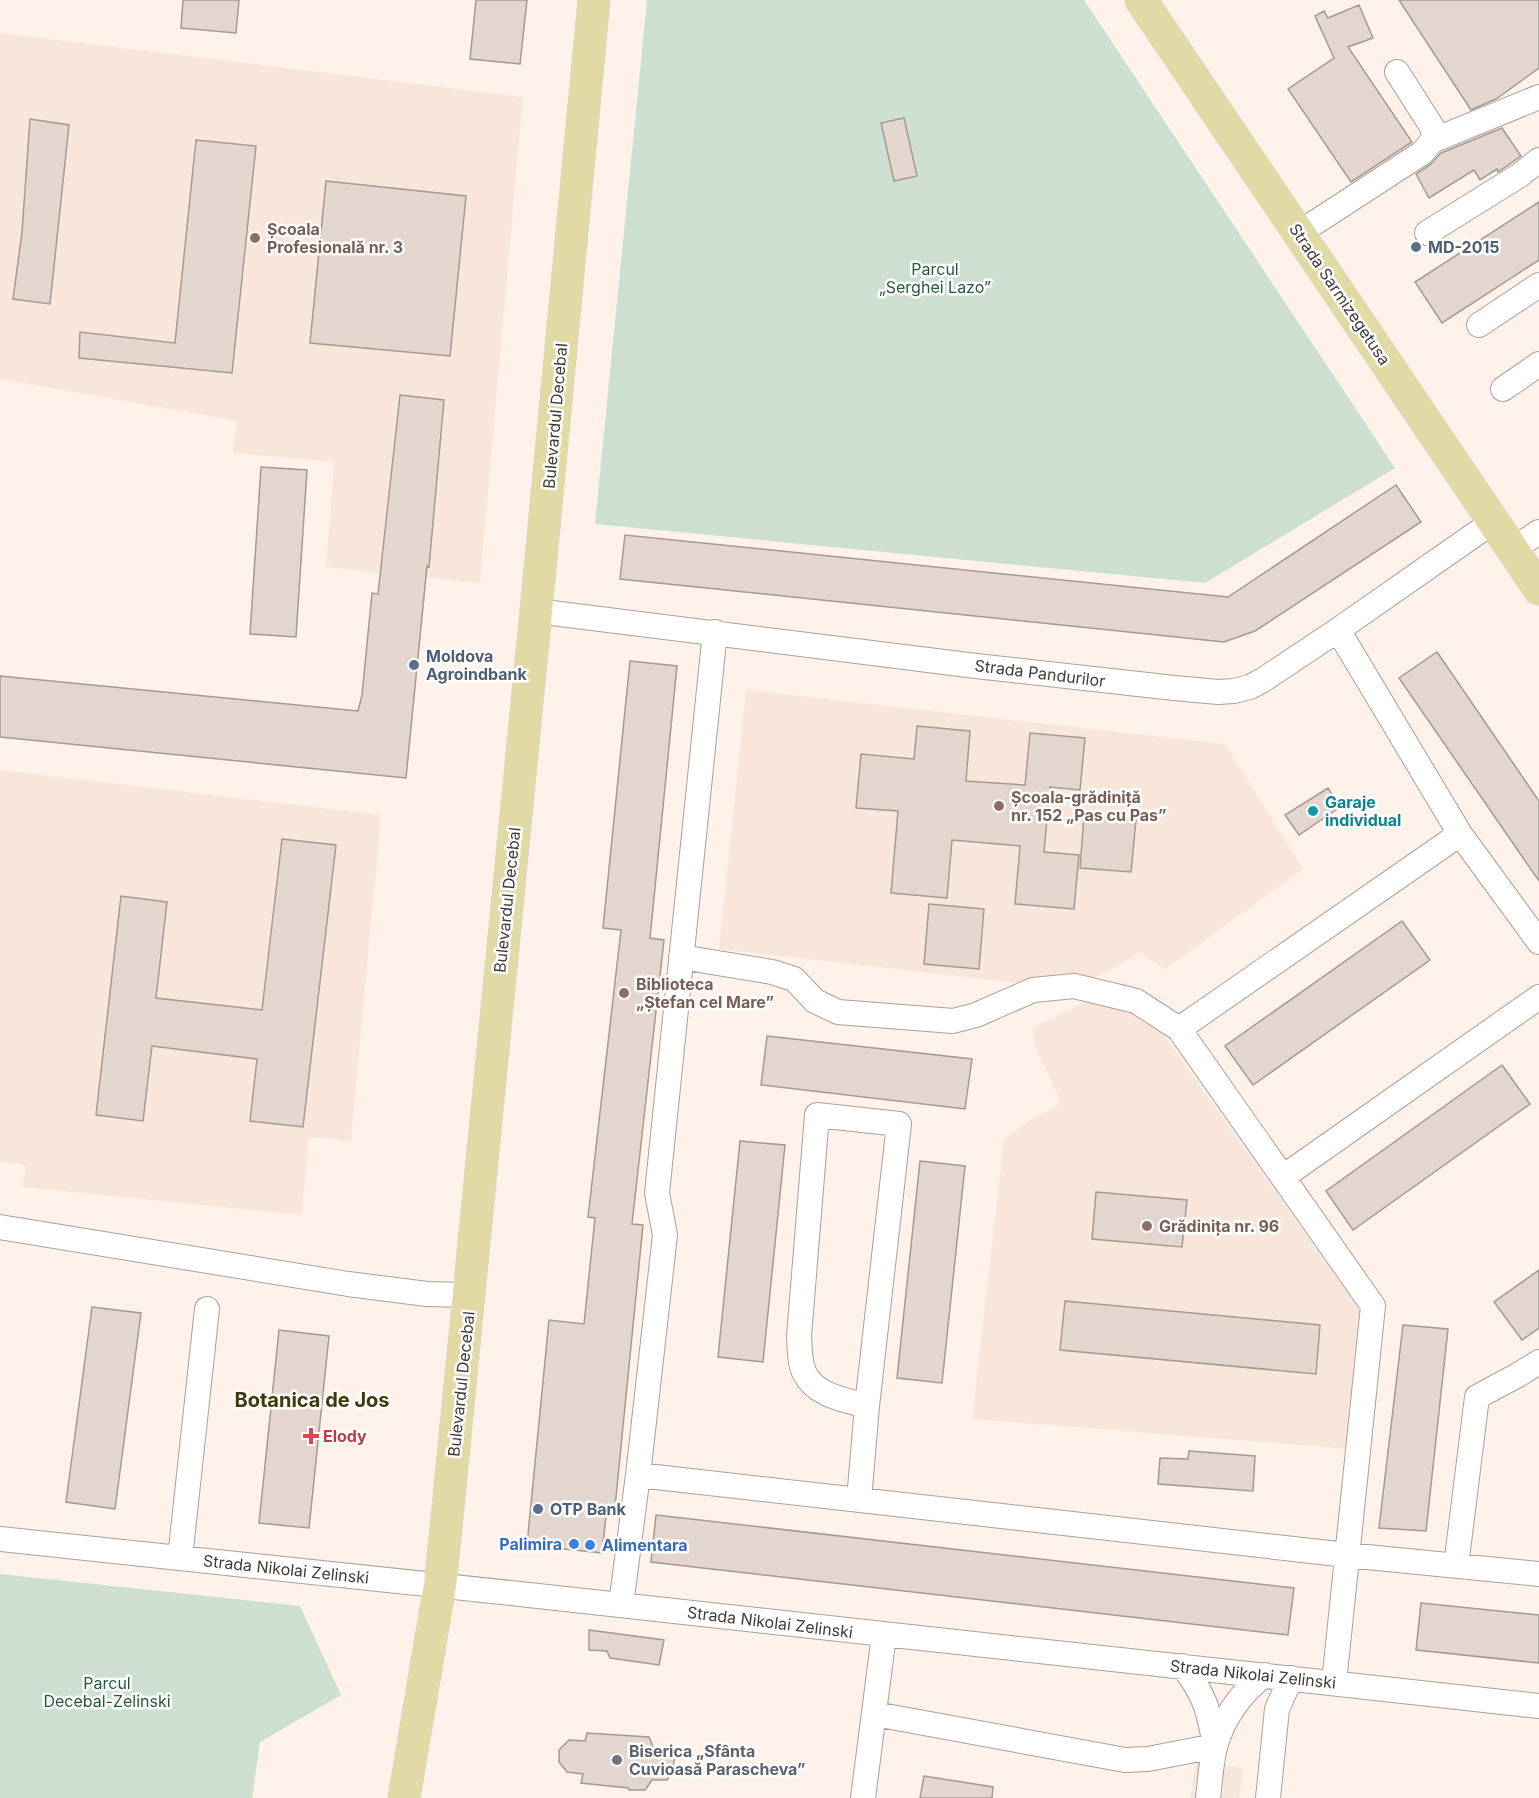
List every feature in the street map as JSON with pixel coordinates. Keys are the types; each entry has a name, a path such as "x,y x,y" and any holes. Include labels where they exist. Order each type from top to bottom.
{"main road":[{"name":"Bulevardul Decebal","path":"404,1798 441,1585 594,0"},
{"name":"Strada Sarmizegetusa","path":"1141,0 1539,589"}],"street":[{"path":"1397,72 1434,130 1432,141"},
{"path":"1299,233 1422,153 1432,141 1539,97"},
{"path":"1427,232 1539,160"},
{"path":"1479,325 1539,285"},
{"path":"1503,389 1539,364"},
{"name":"Strada Pandurilor","path":"536,611 976,666 1218,692 1234,691 1250,687 1263,680 1494,521"},
{"path":"1513,549 1539,532"},
{"path":"1338,630 1460,834 1539,942"},
{"path":"621,1605 665,1235 657,1193 715,632"},
{"path":"1179,1029 1460,834"},
{"path":"681,957 772,972 794,980 815,1001 838,1012 953,1021 976,1015 1033,990 1074,986 1136,1001 1179,1029 1373,1306 1334,1683"},
{"path":"1283,1177 1539,997"},
{"path":"859,1500 867,1406 899,1124 817,1115 799,1336 800,1354 804,1373 812,1384 830,1396 867,1406"},
{"path":"0,1227 348,1284 428,1294 469,1295"},
{"path":"180,1558 207,1309"},
{"path":"1456,1566 1477,1397 1539,1362"},
{"path":"638,1475 1347,1555 1539,1574"},
{"name":"Strada Nikolai Zelinski","path":"0,1539 441,1585 1539,1706"},
{"path":"863,1798 884,1635"},
{"path":"1183,1666 1197,1685 1206,1704 1215,1746"},
{"path":"1208,1798 1215,1746 1240,1698 1251,1685 1265,1675"},
{"path":"1268,1798 1277,1708 1291,1678"},
{"path":"875,1714 1125,1760 1148,1759 1215,1746"}],"shaded area":[{"name":"Școala Profesională nr. 3","path":"0,33 523,97 480,583 326,567 334,462 233,453 237,421 0,379"},
{"name":"Școala-grădiniță nr. 152 „Pas cu Pas”","path":"746,690 1225,744 1303,869 1165,969 1149,959 1143,952 1072,989 719,949"},
{"path":"0,770 381,815 351,1141 309,1137 302,1215 23,1187 26,1165 0,1162"},
{"name":"Grădinița nr. 96","path":"1126,982 1361,1312 1349,1449 972,1419 1004,1140 1028,1121 1056,1107 1059,1097 1036,1048 1032,1028"},
{"path":"1196,1762 1243,1768 1239,1798 1190,1798"}],"green space":[{"name":"Parcul „Serghei Lazo”","path":"647,0 1084,0 1395,468 1205,583 595,524"},
{"name":"Parcul Decebal-Zelinski","path":"0,1574 300,1606 341,1695 260,1742 252,1798 0,1798"}],"building":[{"path":"183,0 239,0 236,33 181,28"},
{"path":"476,0 527,0 520,64 470,59"},
{"path":"1399,0 1539,0 1539,68 1496,99 1471,110"},
{"path":"1359,5 1373,38 1348,47 1412,142 1351,182 1288,89 1334,58 1315,16 1324,11 1328,18"},
{"path":"904,118 917,176 894,181 881,123"},
{"path":"30,119 69,125 50,304 13,299 22,232"},
{"path":"1502,128 1521,156 1498,172 1497,169 1480,180 1474,170 1429,198 1416,174 1430,165 1441,153"},
{"path":"196,140 256,146 232,373 79,358 80,332 175,343"},
{"path":"326,181 466,196 450,356 310,343"},
{"path":"1539,202 1539,260 1442,323 1415,282"},
{"path":"400,395 444,400 406,778 0,737 0,676 358,711 362,695 372,593 378,594"},
{"path":"261,467 307,470 296,637 250,634"},
{"path":"1396,485 1421,522 1255,631 1224,642 620,579 625,535 1228,597"},
{"path":"1437,652 1539,801 1539,881 1399,678"},
{"path":"630,661 677,666 650,938 664,940 632,1224 643,1225 615,1507 607,1506 602,1553 527,1545 549,1320 584,1324 595,1218 588,1217 621,930 603,928"},
{"path":"917,726 970,731 966,781 1025,785 1030,733 1085,738 1080,790 1050,787 1044,852 1079,855 1074,909 1015,904 1020,846 952,840 947,898 891,893 898,811 856,808 861,754 914,759"},
{"name":"Garaje individual","path":"1328,788 1340,807 1299,835 1285,815"},
{"path":"1084,816 1136,820 1131,872 1080,868"},
{"path":"282,839 336,845 303,1127 250,1121 257,1059 152,1046 143,1121 96,1115 121,896 167,902 156,998 262,1010"},
{"path":"929,904 984,909 979,969 924,964"},
{"path":"1402,921 1430,960 1253,1085 1225,1046"},
{"path":"767,1036 972,1059 965,1109 761,1085"},
{"path":"1502,1065 1530,1104 1353,1230 1326,1191"},
{"path":"740,1141 785,1145 763,1362 718,1357"},
{"path":"920,1161 965,1166 942,1383 897,1378"},
{"path":"1096,1192 1187,1200 1182,1247 1092,1239"},
{"path":"1539,1270 1539,1328 1522,1340 1494,1302"},
{"path":"1065,1301 1320,1325 1316,1374 1060,1350"},
{"path":"92,1307 141,1313 115,1509 66,1502"},
{"path":"1403,1325 1448,1329 1426,1531 1379,1528"},
{"path":"279,1330 329,1336 309,1528 259,1523"},
{"path":"1189,1451 1255,1456 1253,1491 1158,1484 1160,1458 1188,1459"},
{"path":"656,1515 1294,1588 1288,1635 651,1562"},
{"path":"1421,1603 1539,1615 1539,1663 1416,1650"},
{"path":"589,1630 664,1640 659,1665 610,1658 607,1651 589,1650"},
{"name":"Biserica „Sfânta Cuvioasă Parascheva”","path":"587,1733 649,1737 654,1749 668,1752 674,1759 673,1772 667,1780 652,1780 645,1790 581,1783 583,1774 567,1772 559,1762 559,1750 569,1740 585,1741"},
{"path":"924,1776 993,1787 992,1798 920,1798"}],"place":[{"name":"Școala Profesională nr. 3","path":"255,238"},
{"name":"MD-2015","path":"1416,247"},
{"name":"Moldova Agroindbank","path":"414,665"},
{"name":"Școala-grădiniță nr. 152 „Pas cu Pas”","path":"999,806"},
{"name":"Garaje individual","path":"1313,811"},
{"name":"Biblioteca „Ștefan cel Mare”","path":"624,993"},
{"name":"Grădinița nr. 96","path":"1147,1226"},
{"name":"Elody","path":"311,1436"},
{"name":"OTP Bank","path":"538,1509"},
{"name":"Palimira","path":"574,1544"},
{"name":"Alimentara","path":"590,1545"},
{"name":"Biserica „Sfânta Cuvioasă Parascheva”","path":"617,1760"}],"district":[{"name":"Botanica de Jos","path":"312,1400"}]}
